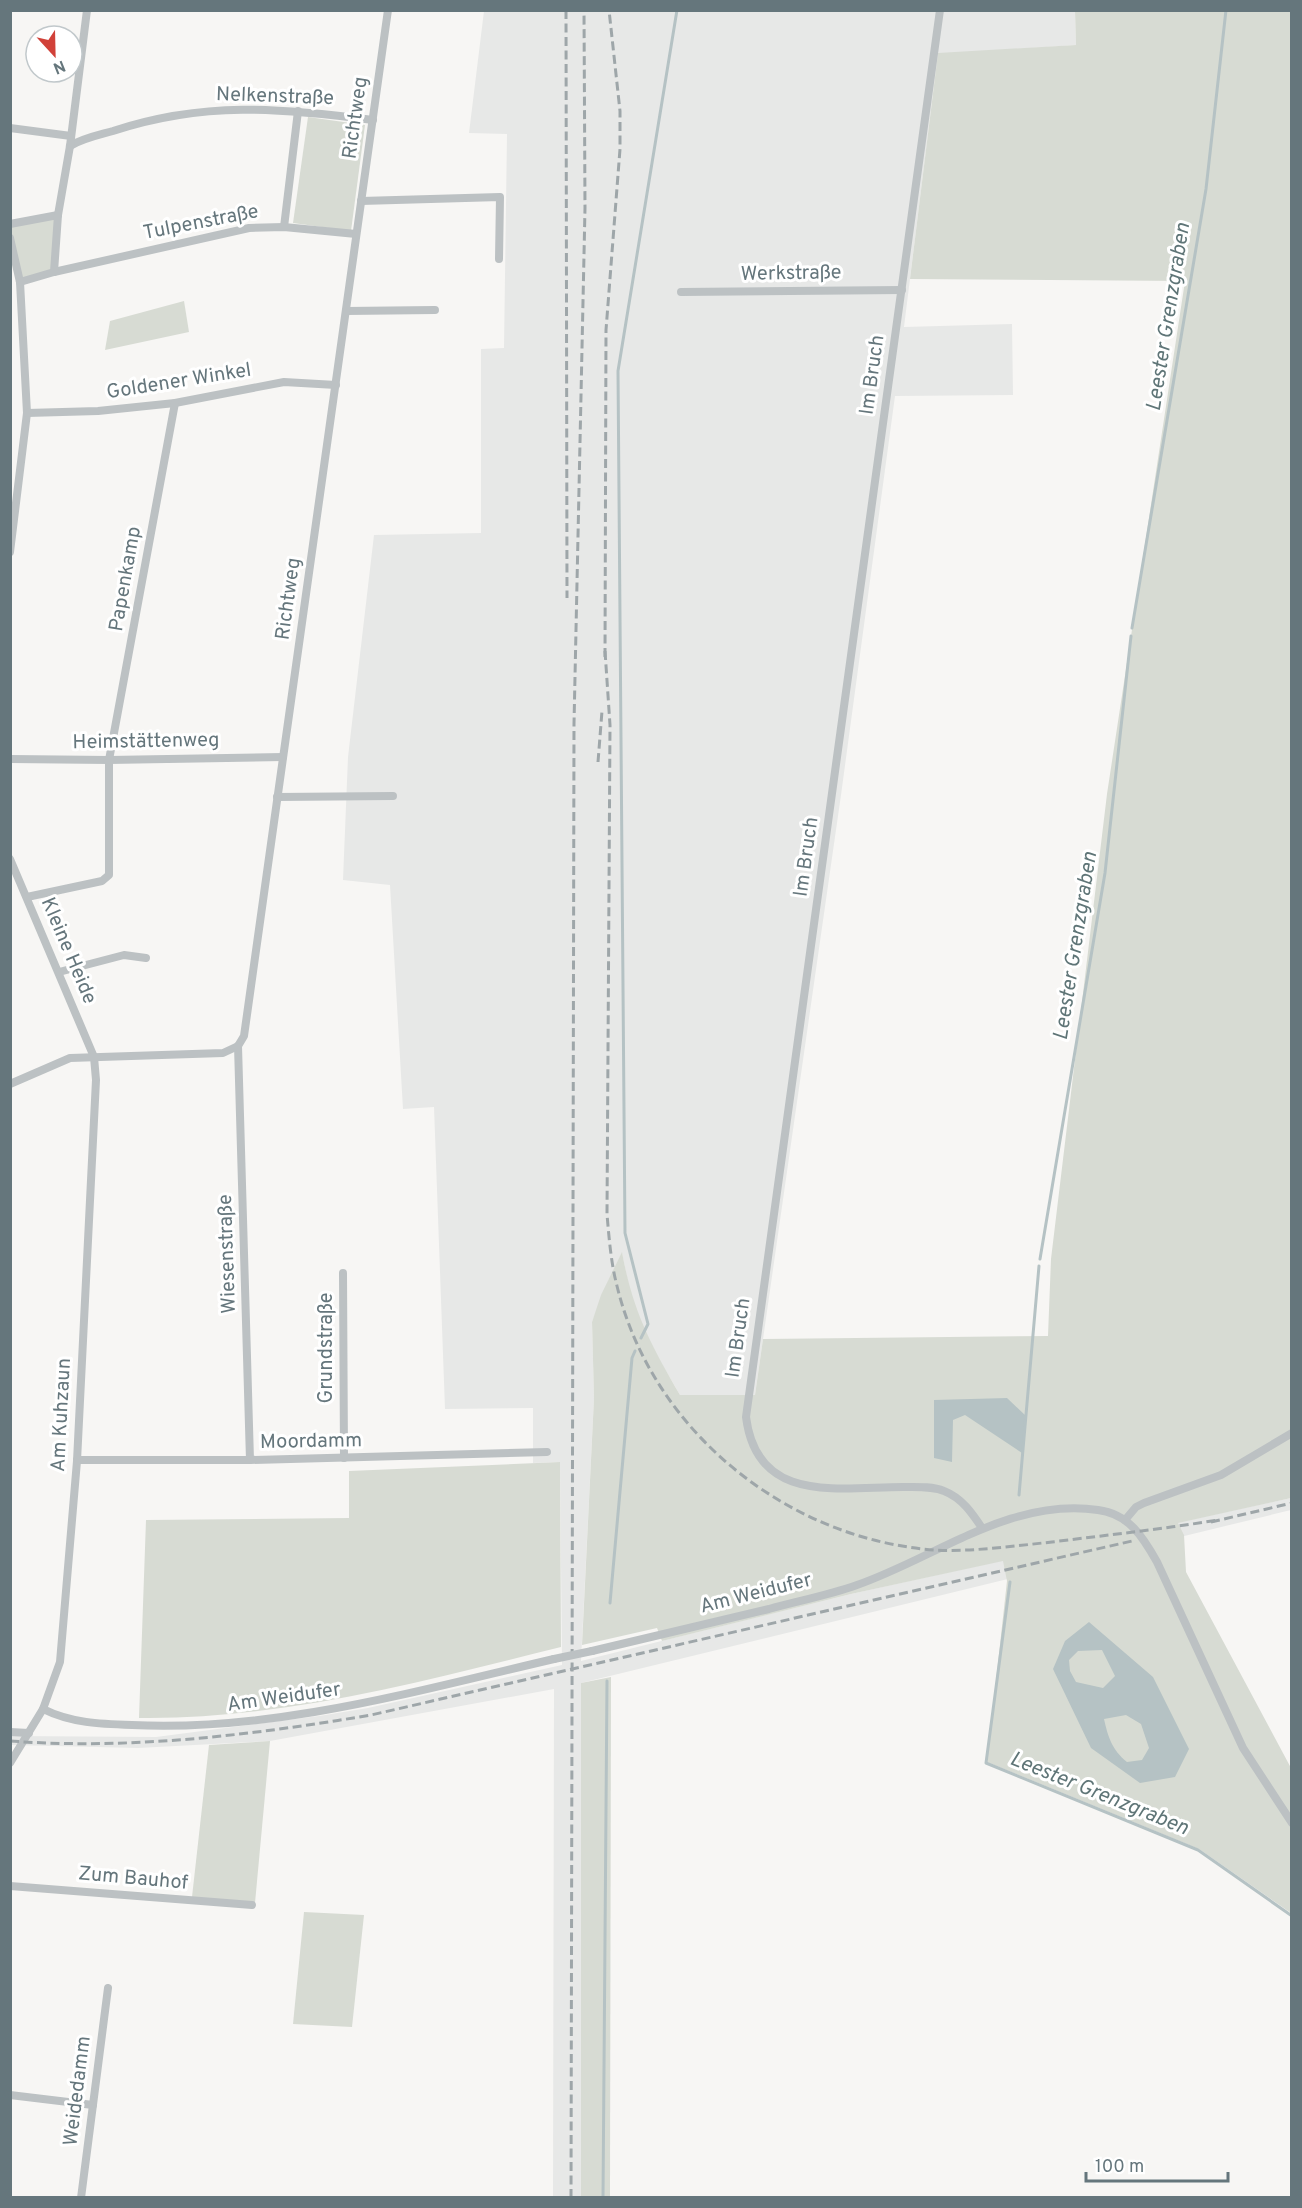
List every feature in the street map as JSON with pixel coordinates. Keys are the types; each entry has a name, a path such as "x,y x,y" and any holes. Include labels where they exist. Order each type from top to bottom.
{"street":[{"path":"54,272 58,215 71,142 87,10"},
{"name":"Richtweg","path":"238,1046 244,1036 388,10"},
{"name":"Im Bruch","path":"940,10 746,1417 749,1435 757,1452 774,1474 786,1481 815,1488 926,1487 944,1490 965,1504 982,1528"},
{"name":"Nelkenstraße","path":"71,142 141,122 223,108 298,111 373,120"},
{"path":"284,227 298,111"},
{"path":"10,128 71,142"},
{"path":"360,201 500,197 499,259"},
{"path":"10,224 58,215"},
{"name":"Tulpenstraße","path":"20,282 54,272 249,228 284,227 356,234"},
{"path":"10,238 20,282 27,413 10,552"},
{"name":"Werkstraße","path":"681,292 902,290"},
{"path":"346,311 435,310"},
{"name":"Goldener Winkel","path":"27,413 98,411 175,403 284,382 336,386"},
{"name":"Papenkamp","path":"27,897 102,881 109,875 109,760 175,403"},
{"name":"Heimstättenweg","path":"10,759 283,757"},
{"path":"278,797 393,796"},
{"name":"Kleine Heide","path":"10,859 94,1057"},
{"path":"59,972 124,955 146,958"},
{"path":"10,1084 70,1058 223,1053 238,1046"},
{"name":"Wiesenstraße","path":"238,1046 250,1460"},
{"name":"Am Kuhzaun","path":"10,1763 43,1709 60,1662 77,1460 96,1080 94,1057"},
{"name":"Grundstraße","path":"343,1273 344,1458"},
{"path":"1125,1520 1136,1507 1221,1474 1292,1433"},
{"name":"Moordamm","path":"77,1460 250,1460 547,1452"},
{"name":"Am Weidufer","path":"43,1709 66,1720 121,1725 172,1726 244,1721 378,1700 592,1651 857,1586 982,1528 1038,1513 1077,1509 1099,1510 1125,1520 1143,1538 1157,1562 1244,1748 1292,1823"},
{"path":"10,1732 29,1733"},
{"name":"Zum Bauhof","path":"10,1886 252,1905"},
{"name":"Weidedamm","path":"81,2198 108,1988"},
{"path":"10,2095 93,2105"}],"shaded area":[{"path":"484,11 1075,11 1076,45 938,54 904,327 1012,324 1013,395 895,396 841,795 755,1395 680,1395 645,1335 630,1292 622,1253 615,1267 631,1318 651,1363 690,1421 735,1465 763,1487 792,1504 828,1520 913,1544 956,1547 993,1545 1050,1537 1134,1532 1291,1498 1291,1510 581,1683 581,2197 553,2197 554,1689 270,1741 138,1748 11,1745 11,1736 156,1737 319,1716 368,1708 562,1665 560,1462 533,1463 533,1408 445,1409 434,1107 403,1109 390,885 343,880 348,757 374,535 481,533 481,349 504,348 507,134 469,133","holes":["609,1279 624,1323 644,1367 684,1425 729,1472 758,1496 825,1531 902,1550 956,1554 1076,1544 851,1594 581,1661 594,1398 592,1322"]},
{"path":"1075,11 1291,11 1291,1498 1178,1523 1184,1535 1186,1572 1291,1768 1291,1913 1199,1849 987,1762 1007,1581 1003,1561 851,1594 662,1641 657,1628 582,1645 594,1398 592,1322 601,1295 622,1252 637,1310 680,1395 755,1395 763,1339 1048,1336 1051,1259 1107,794 1185,281 910,279 938,53 1076,45"},
{"path":"308,117 365,125 351,231 293,223"},
{"path":"56,217 53,271 22,280 10,226"},
{"path":"184,301 189,332 105,350 110,321"},
{"path":"1007,1398 1026,1416 1022,1453 965,1415 953,1420 952,1462 934,1458 934,1400"},
{"path":"560,1462 561,1647 405,1685 299,1705 246,1713 139,1718 146,1520 349,1518 349,1471"},
{"path":"1089,1622 1153,1677 1189,1749 1175,1777 1140,1783 1091,1748 1053,1669 1065,1641","holes":["1102,1650 1115,1676 1103,1688 1076,1682 1070,1671 1069,1660 1078,1651","1126,1715 1141,1724 1149,1748 1142,1760 1127,1762 1114,1748 1109,1737 1104,1719"]},
{"path":"611,1677 610,2197 581,2197 581,1683"},
{"path":"270,1741 255,1903 192,1897 209,1745"},
{"path":"304,1912 364,1915 352,2027 293,2024"}],"waterway":[{"path":"641,1338 648,1324 625,1233 618,371 677,10"},
{"name":"Leester Grenzgraben","path":"1132,628 1206,189 1226,10"},
{"name":"Leester Grenzgraben","path":"1040,1259 1105,873 1131,636"},
{"name":"Leester Grenzgraben","path":"1019,1495 1039,1266"},
{"path":"610,1603 632,1358 635,1351"},
{"name":"Leester Grenzgraben","path":"1010,1582 986,1763 1198,1850 1292,1916"},
{"path":"603,2198 607,1681"}],"railway":[{"path":"566,10 567,598"},
{"path":"571,2198 574,724 585,208 584,10"},
{"path":"605,657 606,330 620,149 620,111 609,10"},
{"path":"605,651 610,725 607,1214 617,1286 635,1339 661,1387 694,1430 733,1468 778,1500 827,1524 880,1541 934,1550 978,1549 1052,1542 1218,1520"},
{"path":"598,762 602,711"},
{"path":"1211,1522 1292,1503"},
{"path":"10,1741 101,1744 192,1739 282,1729 371,1715 1132,1541"}]}
